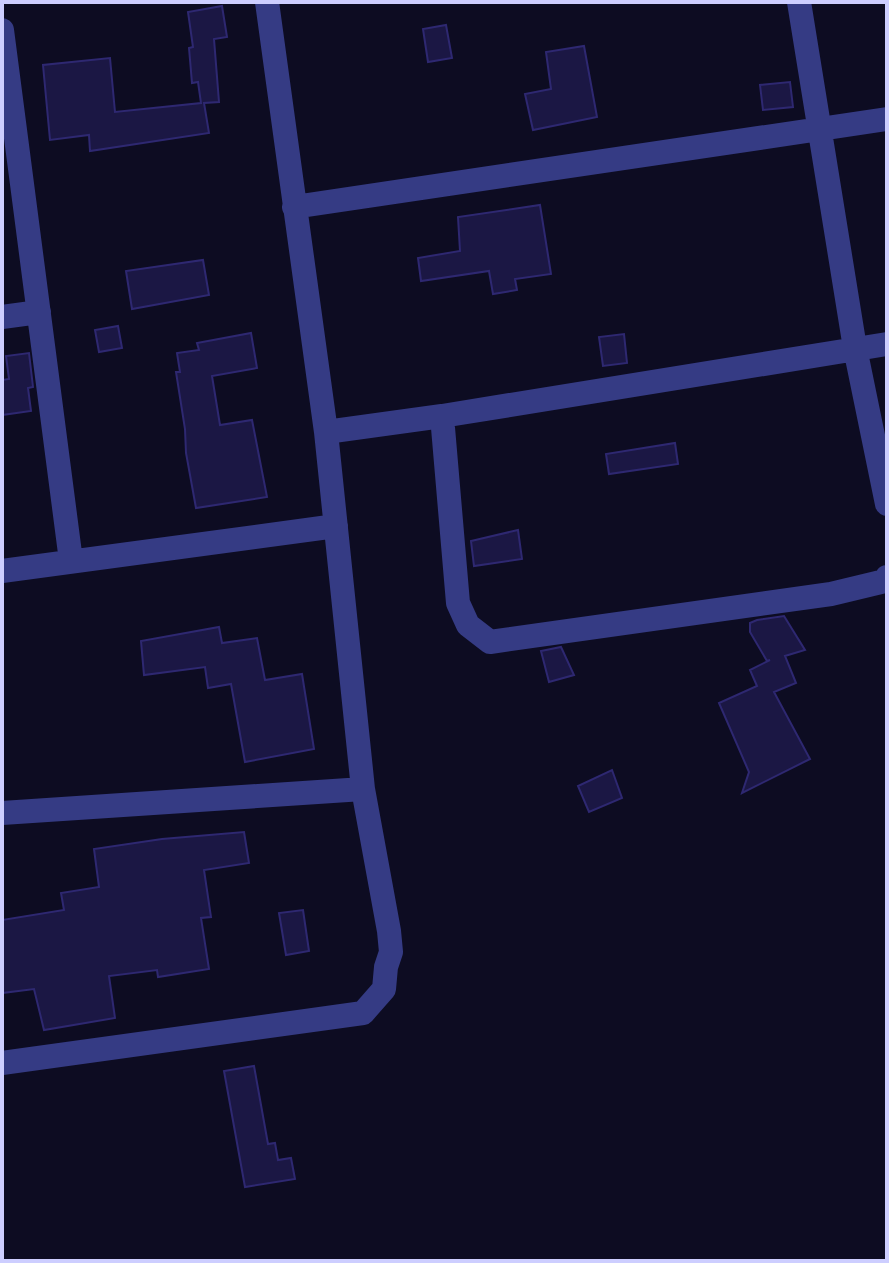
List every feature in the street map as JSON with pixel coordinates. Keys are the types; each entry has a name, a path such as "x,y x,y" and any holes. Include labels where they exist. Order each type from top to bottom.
{"street":[{"path":"2,1063 363,1013 384,989 391,952 363,789 326,432 267,2"},
{"path":"799,2 855,348 887,504"},
{"path":"2,30 71,561"},
{"path":"294,207 887,119"},
{"path":"2,317 39,312"},
{"path":"326,432 887,344"},
{"path":"442,416 458,603 468,625 490,642 831,594 885,581 887,577"},
{"path":"2,571 336,526"},
{"path":"2,813 363,789"}],"building":[{"path":"222,6 227,37 214,39 219,102 204,103 209,133 90,151 89,135 50,140 43,65 110,58 115,112 201,103 198,82 192,83 189,48 193,47 188,12"},
{"path":"446,25 452,58 428,62 423,29"},
{"path":"584,46 597,117 533,130 525,94 551,89 546,52"},
{"path":"790,82 793,107 763,110 760,85"},
{"path":"540,205 551,274 515,279 517,290 493,294 489,271 421,281 418,258 460,251 458,217"},
{"path":"203,260 209,295 132,309 126,271"},
{"path":"118,326 122,348 99,352 95,330"},
{"path":"251,333 257,368 212,376 220,425 252,420 267,497 196,508 176,372 180,372 177,353 199,350 197,343"},
{"path":"624,334 627,363 603,366 599,337"},
{"path":"29,353 33,387 28,388 31,411 2,415 2,380 9,379 6,356"},
{"path":"675,443 678,464 609,474 606,454"},
{"path":"518,530 522,559 474,566 471,541"},
{"path":"784,616 805,650 785,656 796,683 774,692 810,759 742,793 749,772 719,703 757,686 750,670 770,660 767,661 750,632 750,623"},
{"path":"219,627 222,643 257,638 265,680 302,674 314,749 245,762 231,684 208,688 205,667 144,675 141,641"},
{"path":"561,647 574,675 549,682 541,651"},
{"path":"612,770 622,798 589,812 578,786"},
{"path":"244,832 249,863 204,870 211,917 201,918 209,969 158,977 157,970 109,976 115,1018 44,1030 34,989 2,993 2,920 64,910 61,893 99,887 94,849"},
{"path":"303,910 309,951 286,955 279,913"},
{"path":"254,1066 268,1144 275,1143 278,1160 291,1158 295,1179 245,1187 224,1071"}]}
